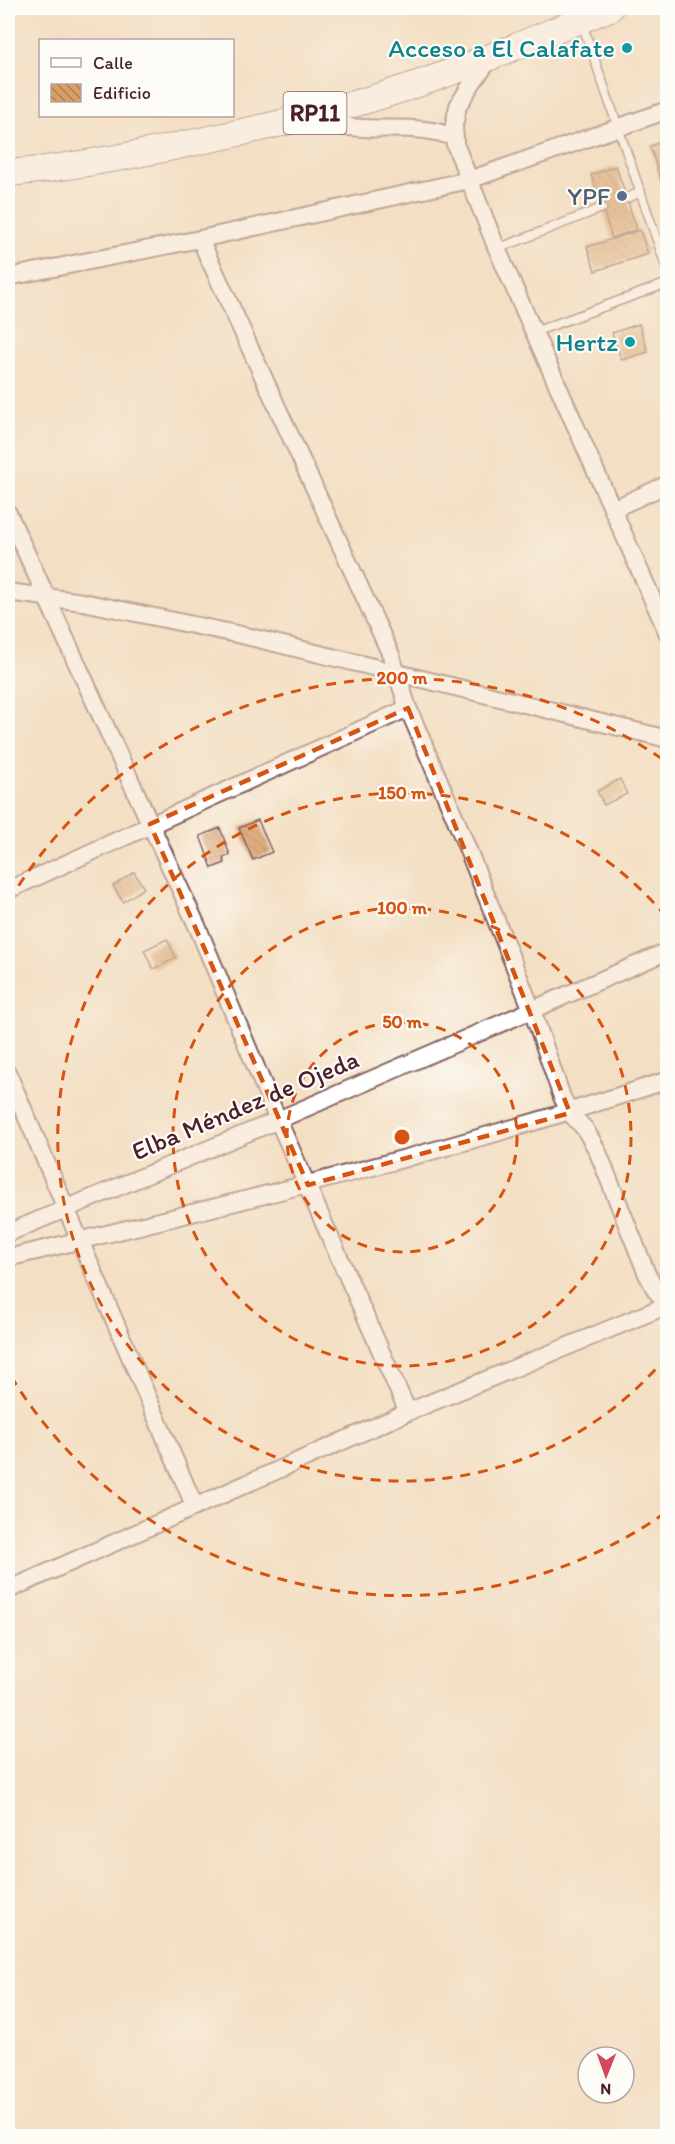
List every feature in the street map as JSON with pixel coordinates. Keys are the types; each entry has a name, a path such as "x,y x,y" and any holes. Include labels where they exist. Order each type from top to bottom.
{"main road":[{"name":"RP11","path":"8,172 80,165 148,153 291,120 429,80 610,8"}],"street":[{"path":"493,56 458,106 454,125 455,144 497,249 668,634"},
{"path":"8,277 200,239 469,180 668,110"},
{"path":"291,120 362,128 439,131 455,138"},
{"path":"8,1590 408,1412 668,1305 656,1291 647,1274 597,1150 585,1129 570,1113 562,1097 532,1010 456,820 408,708 398,673 200,239"},
{"path":"613,509 668,484"},
{"path":"8,513 198,928 278,1120 408,1412"},
{"path":"8,592 82,602 246,636 668,739"},
{"path":"8,890 408,708"},
{"name":"Elba Méndez de Ojeda","path":"8,1233 278,1120 668,951"},
{"path":"8,1074 195,1507"},
{"path":"8,1258 308,1185 570,1113 668,1080"}],"lane":[{"path":"581,20 668,272"},
{"path":"627,198 641,192"},
{"path":"497,249 602,208"},
{"path":"658,244 668,241"},
{"path":"534,332 668,283"}],"highlighted area":[{"path":"408,708 570,1113 308,1185 150,824"}],"building":[{"path":"668,140 668,201 667,201 650,146"},
{"path":"616,166 637,229 612,238 591,175"},
{"path":"640,230 648,254 595,271 587,247"},
{"name":"Hertz","path":"639,324 648,352 622,360 612,333"},
{"path":"620,779 627,794 604,805 597,791"},
{"path":"258,820 272,852 253,860 239,828"},
{"path":"220,828 230,855 223,858 225,863 212,868 200,836"},
{"path":"134,872 144,888 123,902 113,886"},
{"path":"167,939 176,958 153,969 144,950"}],"place":[{"name":"Acceso a El Calafate","path":"627,48"},
{"name":"YPF","path":"622,196"},
{"name":"Hertz","path":"630,342"}]}
